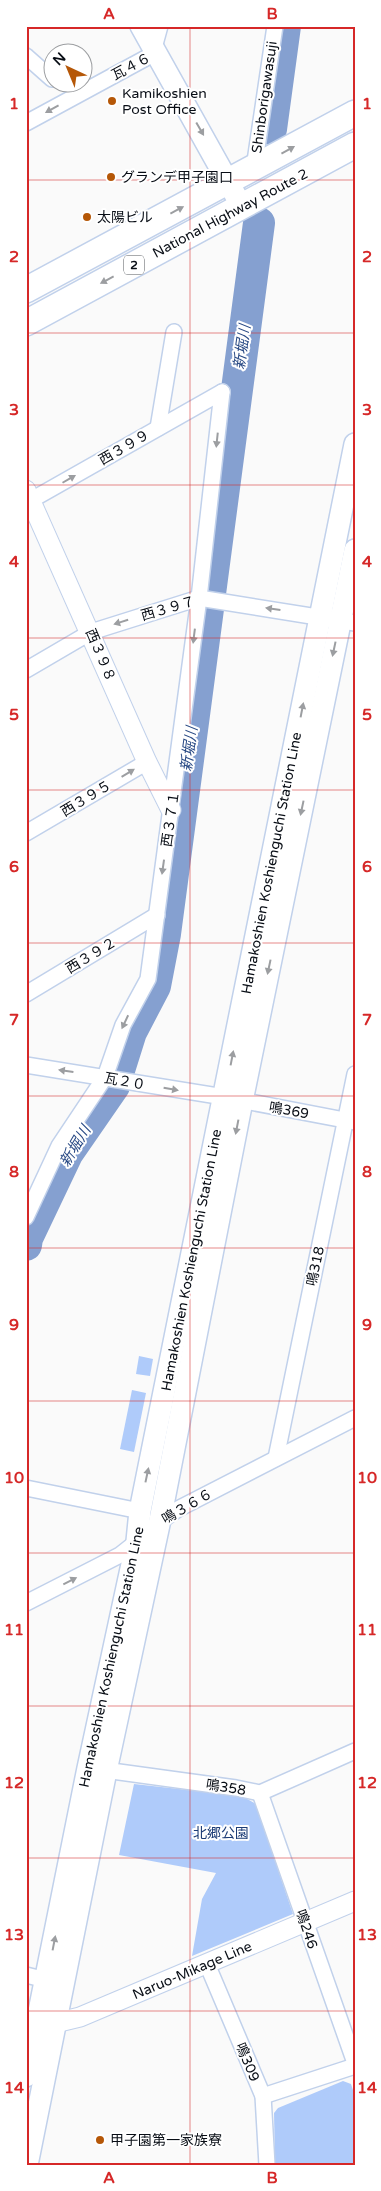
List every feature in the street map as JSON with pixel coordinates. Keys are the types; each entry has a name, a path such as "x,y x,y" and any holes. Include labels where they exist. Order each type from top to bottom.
{"highway":[{"name":"National Highway Route 2","path":"26,290 230,182 355,113"},
{"name":"National Highway Route 2","path":"26,323 355,145"}],"main road":[{"path":"141,26 230,182 242,207"},
{"name":"Hamakoshien Koshienguchi Station Line","path":"339,620 355,444"},
{"name":"Hamakoshien Koshienguchi Station Line","path":"27,2165 39,2027 36,1978 97,1769 137,1541 140,1512 355,550"},
{"name":"Hamakoshien Koshienguchi Station Line","path":"26,2076 39,2027 97,1769 160,1520 233,1099"}],"street":[{"path":"155,50 160,26"},
{"name":"Shinborigawasuji","path":"254,168 275,26"},
{"name":"瓦４６","path":"26,123 155,50"},
{"path":"26,56 42,70"},
{"path":"68,92 74,97"},
{"path":"158,428 174,332"},
{"name":"西３９９","path":"28,498 222,392"},
{"name":"西３７１","path":"26,1217 59,1146 113,1078 123,1025 148,979 171,810 204,599 222,392"},
{"name":"西３９８","path":"28,498 91,632 147,762 171,810"},
{"name":"西３９７","path":"26,670 91,632 204,599 339,620"},
{"name":"西３９５","path":"26,833 147,762"},
{"name":"西３９２","path":"26,994 157,915"},
{"name":"瓦２０","path":"26,1065 233,1099"},
{"name":"鳴318","path":"276,1458 350,1121 355,1074"},
{"name":"鳴369","path":"233,1099 350,1121"},
{"name":"鳴３６６","path":"26,1604 120,1555 160,1520 355,1418"},
{"path":"26,1488 140,1512"},
{"name":"鳴358","path":"97,1769 260,1793 355,1751"},
{"name":"鳴246","path":"260,1793 355,2065"},
{"name":"Naruo-Mikage Line","path":"39,2027 80,2018 304,1921 355,1901"},
{"name":"鳴309","path":"207,1964 263,2096 267,2165"},
{"path":"263,2096 355,2065"}],"green space":[{"path":"139,1356 153,1359 150,1376 136,1374"},
{"path":"132,1390 146,1393 134,1452 120,1449"},
{"name":"北郷公園","path":"134,1784 242,1796 256,1804 293,1914 192,1956 202,1899 216,1873 119,1855"},
{"path":"343,2081 351,2084 355,2096 355,2165 275,2165 274,2113 278,2108"}],"waterway":[{"name":"新堀川","path":"271,129 285,26"},
{"name":"新堀川","path":"26,1245 27,1238 67,1154 114,1086 131,1032 155,986 165,934 259,223"}],"place":[{"name":"Kamikoshien Post Office","path":"112,101"},
{"name":"グランデ甲子園口","path":"111,177"},
{"name":"太陽ビル","path":"87,217"},
{"name":"甲子園第一家族寮","path":"100,2140"}]}
